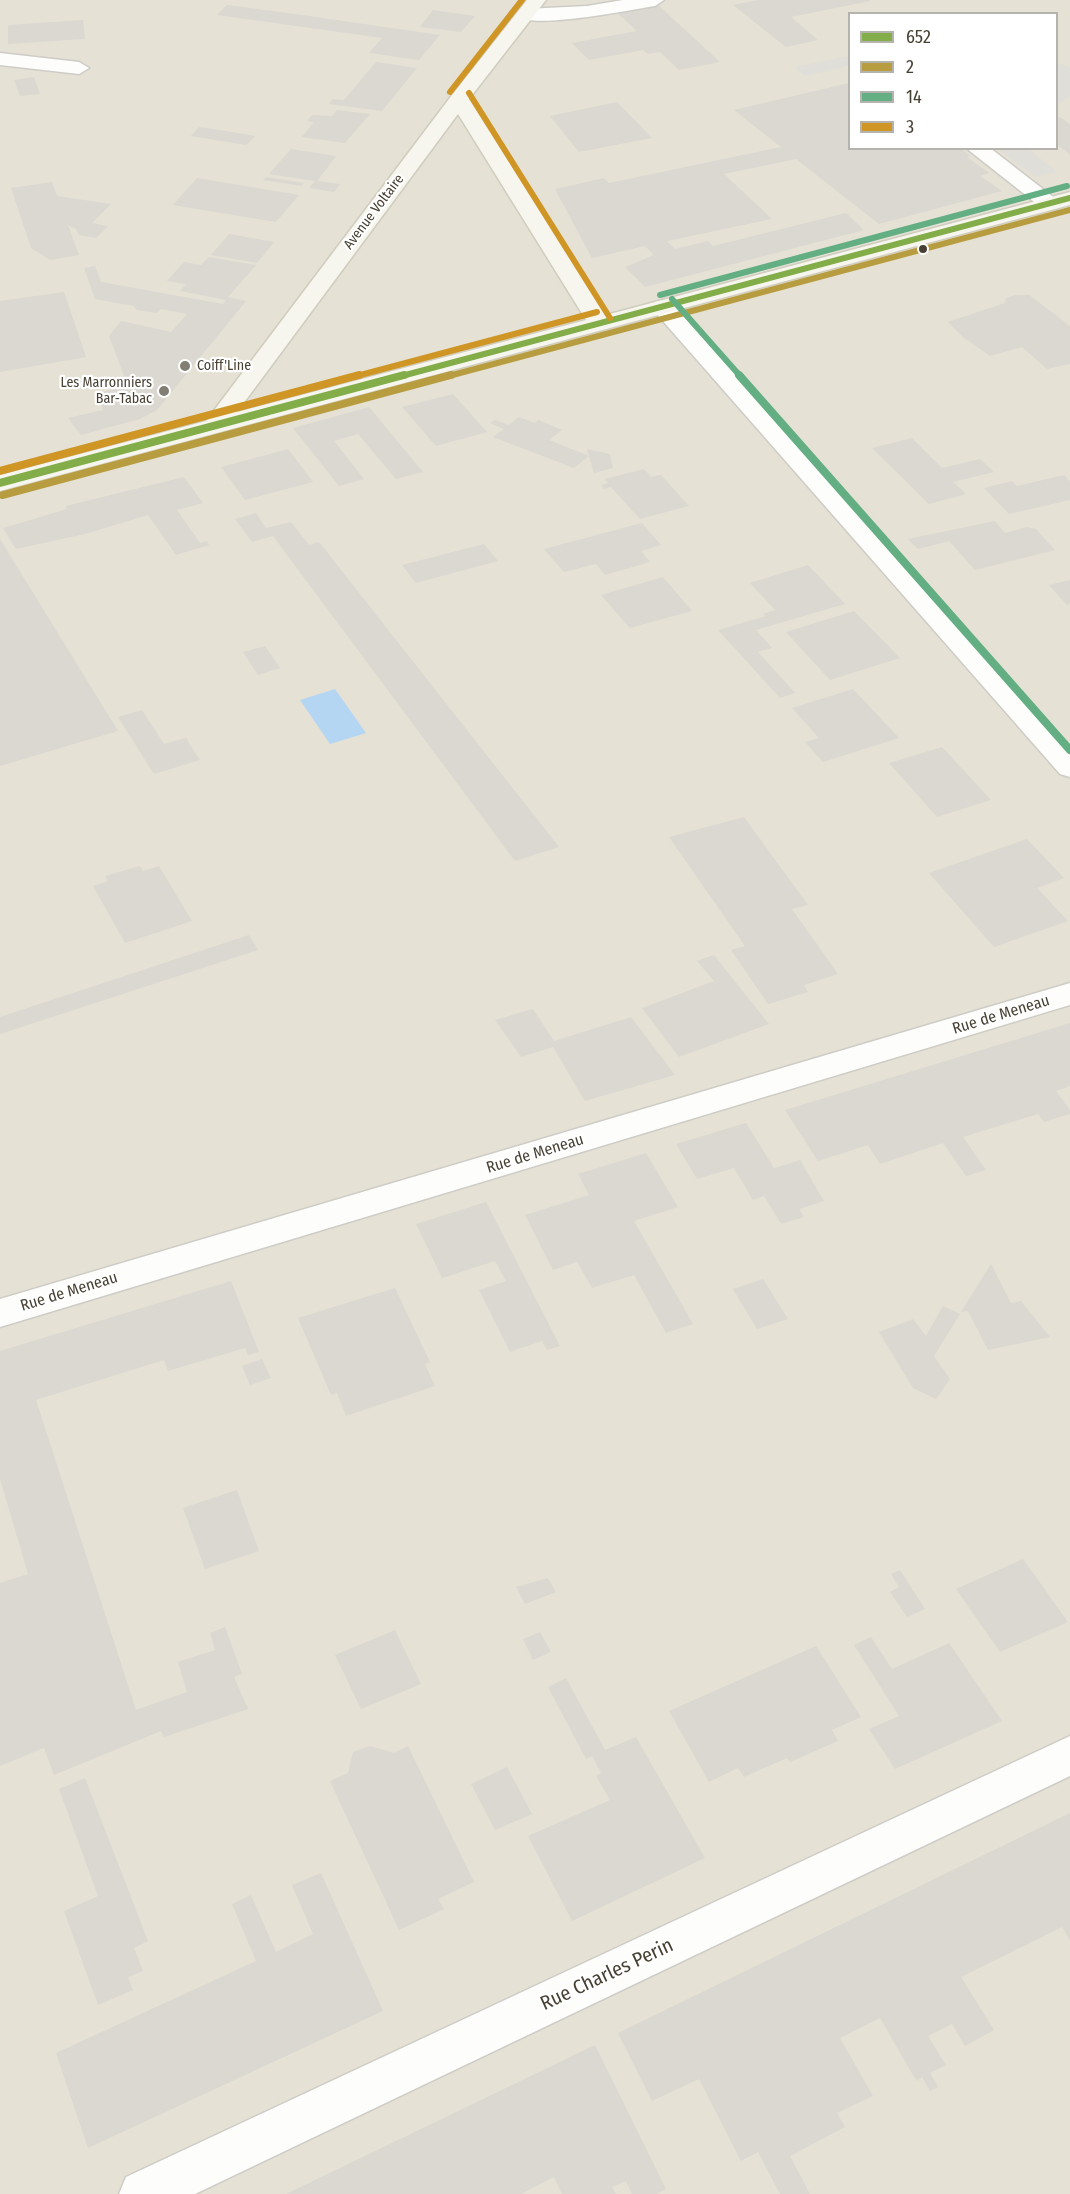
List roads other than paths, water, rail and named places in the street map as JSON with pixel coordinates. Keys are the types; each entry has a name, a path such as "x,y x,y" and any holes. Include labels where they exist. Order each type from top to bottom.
{"street":[{"path":"532,8 587,12 656,0"},
{"name":"Avenue Voltaire","path":"214,427 459,99 532,8"},
{"path":"0,58 79,68"},
{"path":"459,99 600,324"},
{"path":"979,150 1060,201"},
{"path":"0,483 1060,201"},
{"path":"663,307 1070,768"},
{"name":"Rue de Meneau","path":"0,1313 1070,994"},
{"name":"Rue Charles Perin","path":"143,2194 1070,1755"}],"water":[{"path":"335,689 366,733 330,744 300,700"}],"place":[{"name":"Coiff'Line","path":"185,366"},
{"name":"Les Marronniers Bar-Tabac","path":"164,391"}]}
